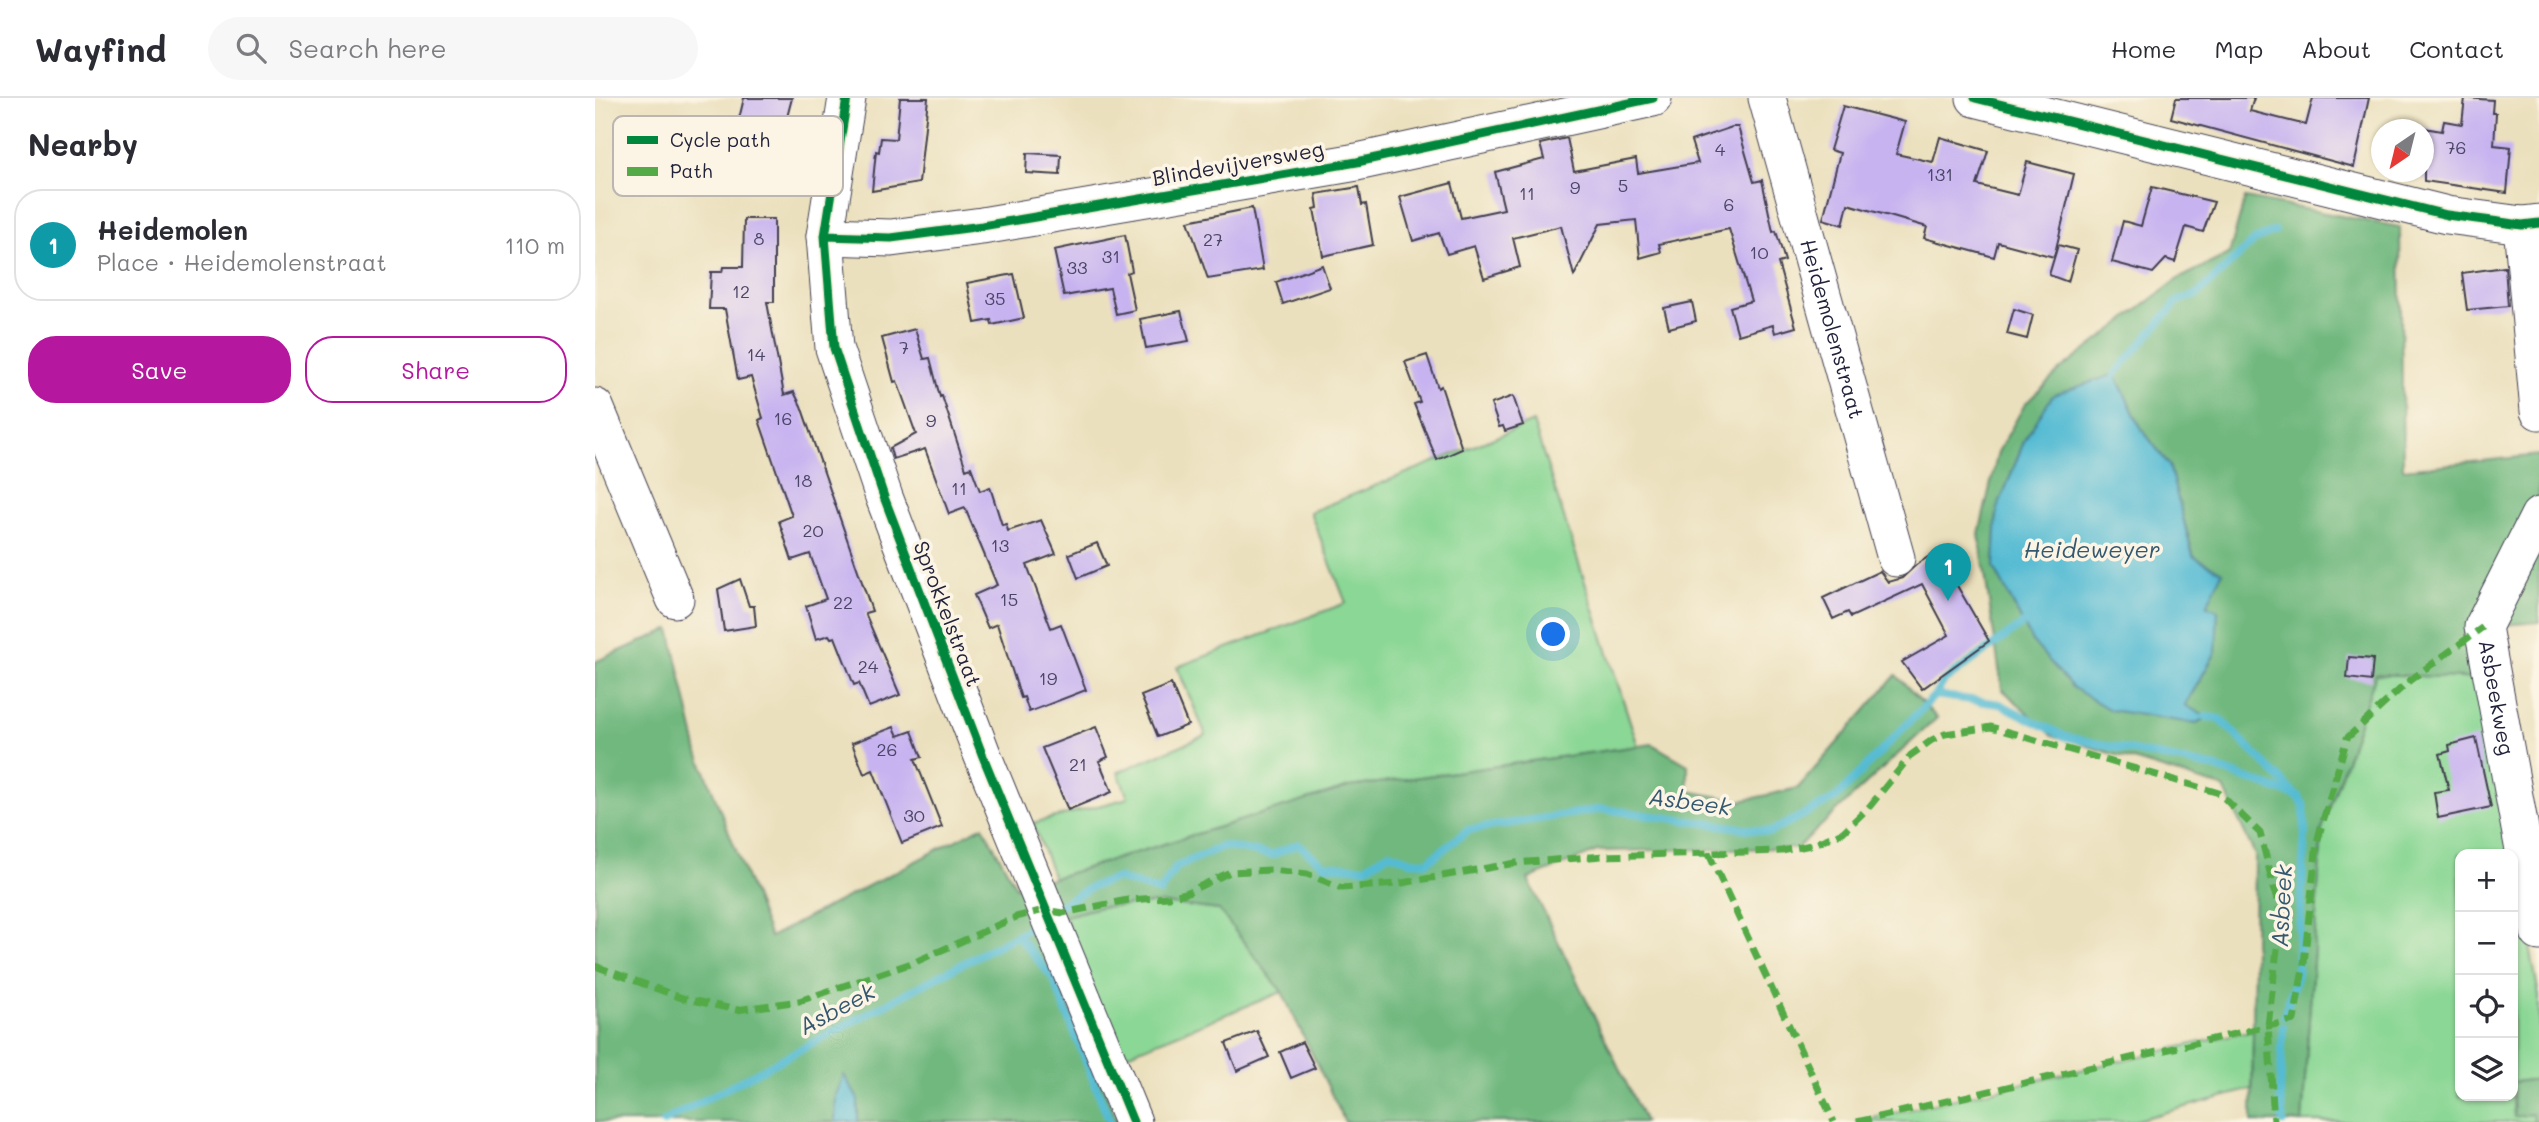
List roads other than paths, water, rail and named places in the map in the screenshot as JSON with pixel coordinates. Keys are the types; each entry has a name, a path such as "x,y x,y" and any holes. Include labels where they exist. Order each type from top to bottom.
{"street":[{"name":"Sprokkelstraat","path":"843,123 847,98"},
{"name":"Blindevijversweg","path":"825,236 891,238 982,226 1357,162 1653,98"},
{"name":"Heidemolenstraat","path":"1767,98 1896,558"},
{"path":"1975,98 2075,111 2447,215 2531,224 2539,411"},
{"name":"Sprokkelstraat","path":"831,196 825,236 834,348 884,498 982,754 1133,1122"},
{"path":"595,407 675,598"},
{"name":"Asbeekweg","path":"2539,516 2483,627 2539,932"}],"water":[{"name":"Heideweyer","path":"2115,374 2141,428 2169,465 2193,556 2222,572 2207,606 2218,610 2216,652 2185,705 2206,717 2197,724 2110,710 2072,687 2032,641 1994,567 1997,510 2025,439 2053,395"},
{"path":"844,1075 858,1099 858,1122 835,1122 836,1095"}],"waterway":[{"path":"2115,374 2178,301 2197,295 2255,240 2275,231"},
{"path":"1935,695 1944,681 2023,624"},
{"name":"Asbeek","path":"1062,904 1091,887 1117,878 1160,892 1176,867 1223,846 1272,855 1298,844 1324,865 1365,868 1389,853 1411,861 1427,862 1468,830 1603,809 1770,832 1836,798 1935,695 2000,704 2066,737 2216,768 2299,797 2304,806 2305,832 2297,974 2284,1016"},
{"name":"Asbeek","path":"2206,717 2220,719 2296,795"},
{"name":"Asbeek","path":"663,1122 1028,929"},
{"path":"1017,935 1053,978 1110,1122"},
{"name":"Asbeek","path":"2283,1027 2280,1092 2283,1122"}],"place":[{"name":"Heidemolen","path":"1948,601"}]}
